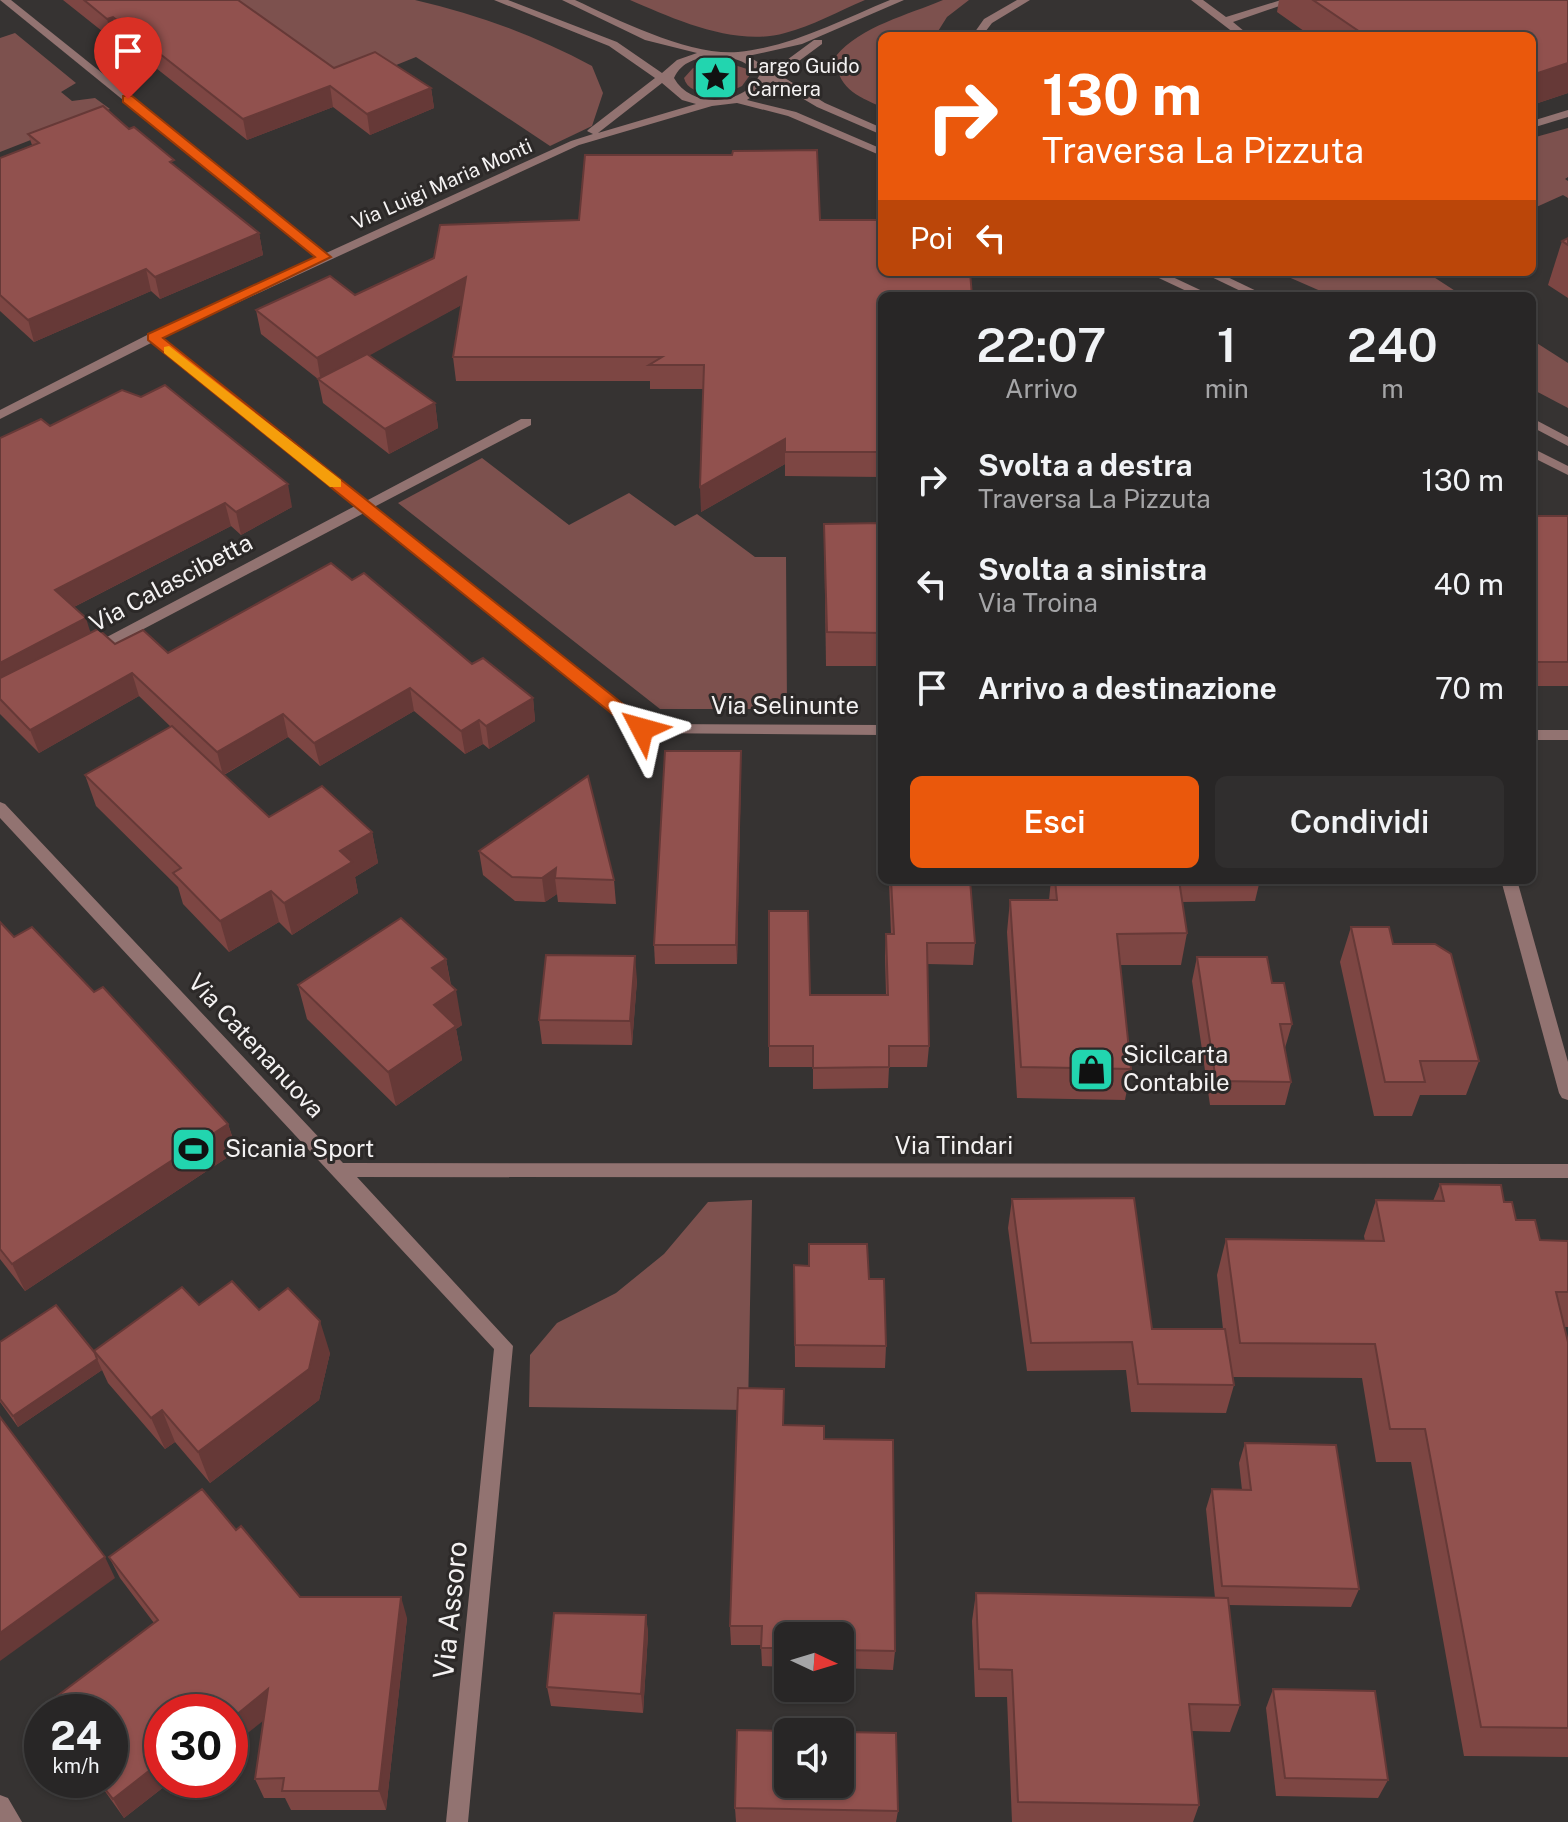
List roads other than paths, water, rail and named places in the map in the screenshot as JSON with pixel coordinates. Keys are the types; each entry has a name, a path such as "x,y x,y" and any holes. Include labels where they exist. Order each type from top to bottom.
{"street":[{"path":"5,0 324,257"},
{"path":"499,0 613,44 668,78 681,95 715,102"},
{"path":"567,0 649,38 736,55 798,42 899,0"},
{"path":"980,32 988,21 1025,0"},
{"path":"1196,0 1240,32"},
{"path":"1225,21 1292,0"},
{"path":"575,143 715,102 747,96 854,18"},
{"path":"575,143 668,78 683,61 714,53"},
{"path":"736,55 760,68 767,80 878,130"},
{"path":"734,100 792,114 878,151"},
{"path":"1536,124 1568,113"},
{"name":"Via Luigi Maria Monti","path":"0,415 153,337 575,143"},
{"path":"1161,276 1198,292"},
{"path":"1216,276 1252,292"},
{"name":"Via Selinunte","path":"153,337 642,729 878,730"},
{"name":"Via Calascibetta","path":"84,655 363,505 526,422"},
{"path":"1536,424 1568,442"},
{"path":"1536,454 1568,471"},
{"path":"1536,735 1568,735"},
{"name":"Via Catenanuova","path":"0,808 504,1346 499,1403"},
{"path":"1510,884 1568,1093"},
{"name":"Via Tindari","path":"339,1170 1568,1171"},
{"name":"Via Assoro","path":"457,1822 499,1403"},
{"path":"0,1806 11,1822"}],"place":[{"name":"Largo Guido Carnera","path":"716,77"},
{"name":"Sicilcarta Contabile","path":"1092,1069"},
{"name":"Sicania Sport","path":"194,1149"}]}
